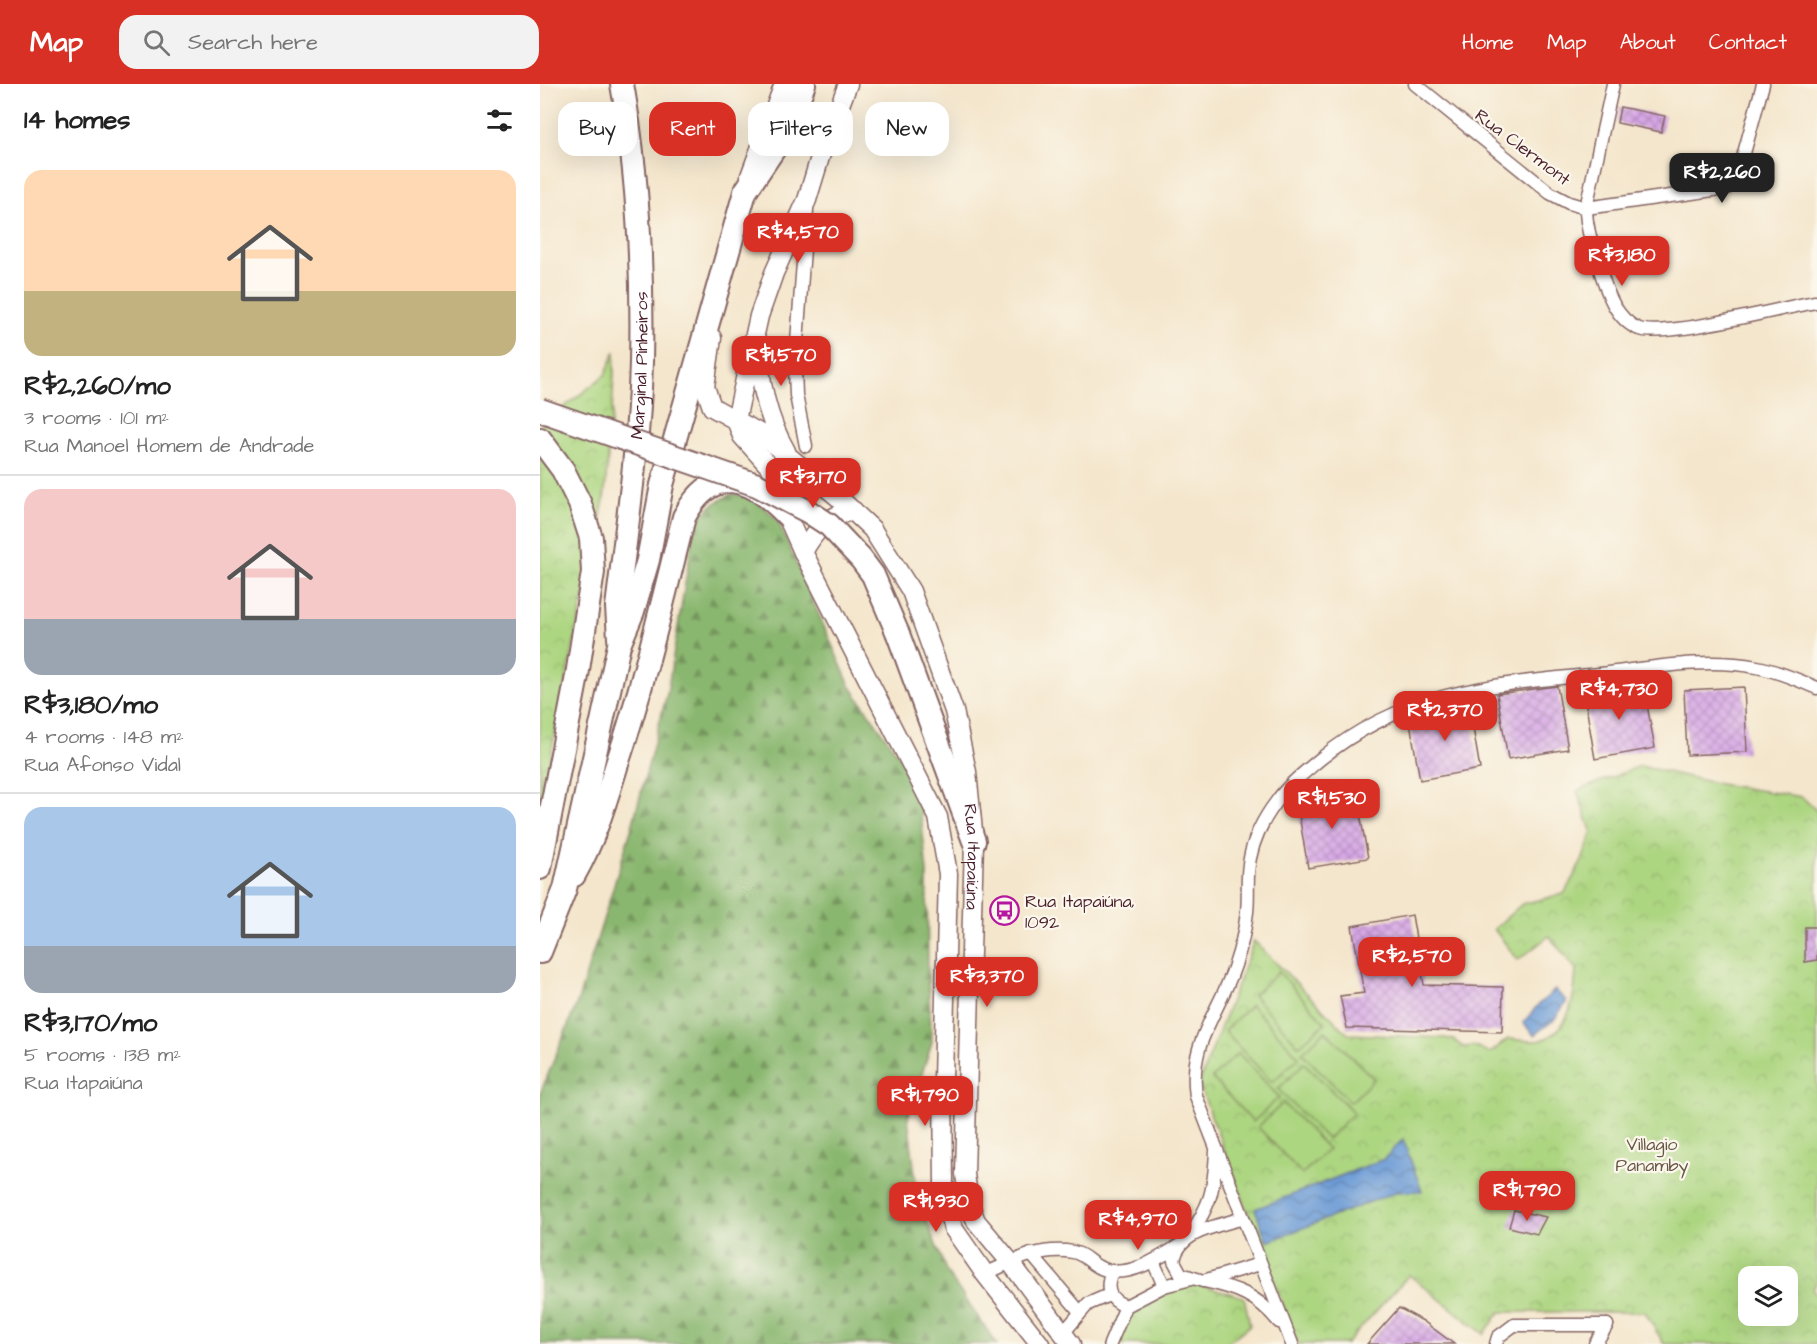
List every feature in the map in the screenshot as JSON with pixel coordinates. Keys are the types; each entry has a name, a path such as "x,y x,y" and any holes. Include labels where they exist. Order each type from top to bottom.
{"highway":[{"name":"Marginal Pinheiros","path":"619,645 617,607 637,427 641,342 637,215 622,84"},
{"path":"565,889 619,645 633,611 648,560 662,485 701,345 715,306 745,192 786,131 804,84"},
{"path":"540,410 757,485 829,525 873,575 898,634 974,841"},
{"path":"540,439 562,470 580,504 591,538 593,572 577,676 540,868"},
{"path":"540,952 565,889 590,847 648,662 684,517 692,502 705,488 718,482 735,480 760,490 786,514"}],"main road":[{"path":"745,192 784,84"},
{"path":"736,420 759,316 774,273 807,200 848,84"},
{"path":"715,306 705,387 712,398 723,406 740,400"},
{"path":"759,316 759,361 764,393 770,416 791,460"},
{"name":"Rua Itapaiúna","path":"705,387 712,407 762,434 854,511 872,529 911,591 954,711 967,772 974,841 965,1174 969,1203 976,1221 1011,1263 1067,1338"},
{"name":"Rua Itapaiúna","path":"736,420 742,436 776,474 786,514 803,552 938,817 948,874 943,1080 944,1188 953,1228 985,1274 1040,1344"},
{"path":"803,552 821,525 838,515 854,511"}],"street":[{"name":"Rua Clermont","path":"1415,84 1550,193 1569,203 1586,208"},
{"path":"1613,84 1586,208 1586,224 1605,285 1618,313 1639,328 1665,332 1815,302"},
{"path":"1586,208 1727,188 1738,175 1763,84"},
{"path":"806,446 796,395 795,368 807,200"},
{"path":"1292,1344 1196,1096 1194,1061 1235,964 1247,912 1250,858 1260,827 1278,799 1298,778 1343,741 1379,720 1424,700 1501,683 1712,662 1757,667 1817,688"},
{"path":"1216,1144 1212,1195 1203,1217 1183,1242 1174,1261 1181,1274 1234,1288 1264,1304 1286,1330"},
{"path":"985,1274 1031,1254 1072,1252 1084,1255 1097,1266 1113,1271 1129,1270 1153,1262 1207,1229 1243,1218"},
{"path":"1031,1254 1080,1312"},
{"path":"1153,1262 1164,1286"},
{"path":"1110,1344 1126,1306 1164,1286 1260,1264"},
{"path":"1067,1338 1080,1312 1104,1297 1113,1271"},
{"path":"1104,1297 1126,1306"},
{"path":"1496,1344 1498,1337 1514,1325 1607,1324 1595,1344"}],"green space":[{"path":"615,351 604,500 540,806 540,426 605,375"},
{"path":"731,494 752,497 777,519 850,686 903,762 920,805 927,872 928,981 932,1042 908,1118 918,1199 947,1273 997,1344 540,1344 540,1094 578,1001 632,827 667,694 695,523 710,506"},
{"name":"Villagio Panamby","path":"1640,766 1719,784 1802,797 1817,811 1817,1280 1813,1289 1817,1296 1817,1344 1664,1344 1645,1312 1500,1312 1484,1334 1409,1275 1346,1344 1298,1344 1199,1084 1254,941 1348,1034 1445,1038 1454,1040 1463,1047 1475,1046 1490,1053 1508,1039 1541,1040 1551,1035 1565,1020 1572,1001 1576,969 1549,936 1518,960 1494,929 1522,904 1564,894 1582,861 1592,833 1577,791"},
{"path":"1279,972 1325,1023 1299,1046 1253,995"},
{"path":"1251,1005 1299,1057 1272,1082 1224,1031"},
{"path":"1325,1031 1374,1079 1351,1102 1302,1053"},
{"path":"1238,1053 1279,1097 1253,1122 1212,1078"},
{"path":"1304,1063 1354,1113 1327,1139 1278,1089"},
{"path":"1283,1103 1328,1149 1302,1174 1258,1127"},
{"path":"1192,1283 1244,1297 1250,1325 1226,1344 1116,1344 1125,1328 1130,1309 1164,1289"}],"water":[{"path":"1555,990 1567,1001 1554,1020 1534,1035 1523,1023"},
{"path":"1403,1139 1422,1191 1396,1192 1267,1242 1255,1209 1384,1159"}],"building":[{"path":"1620,107 1665,116 1661,132 1617,123"},
{"path":"1643,683 1655,748 1595,759 1584,694"},
{"path":"1557,686 1568,749 1508,759 1497,694"},
{"path":"1744,687 1747,752 1687,755 1684,690"},
{"path":"1469,704 1480,769 1420,780 1409,717"},
{"path":"1356,792 1368,858 1308,868 1297,803"},
{"path":"1412,915 1424,985 1503,987 1502,1032 1347,1028 1340,996 1364,993 1352,926"},
{"path":"1805,927 1817,927 1817,960 1805,962"},
{"path":"1514,1210 1546,1217 1537,1234 1509,1227"},
{"path":"1399,1308 1423,1321 1454,1344 1367,1344"}],"place":[{"name":"Rua Itapaiúna, 1092","path":"1004,911"}]}
